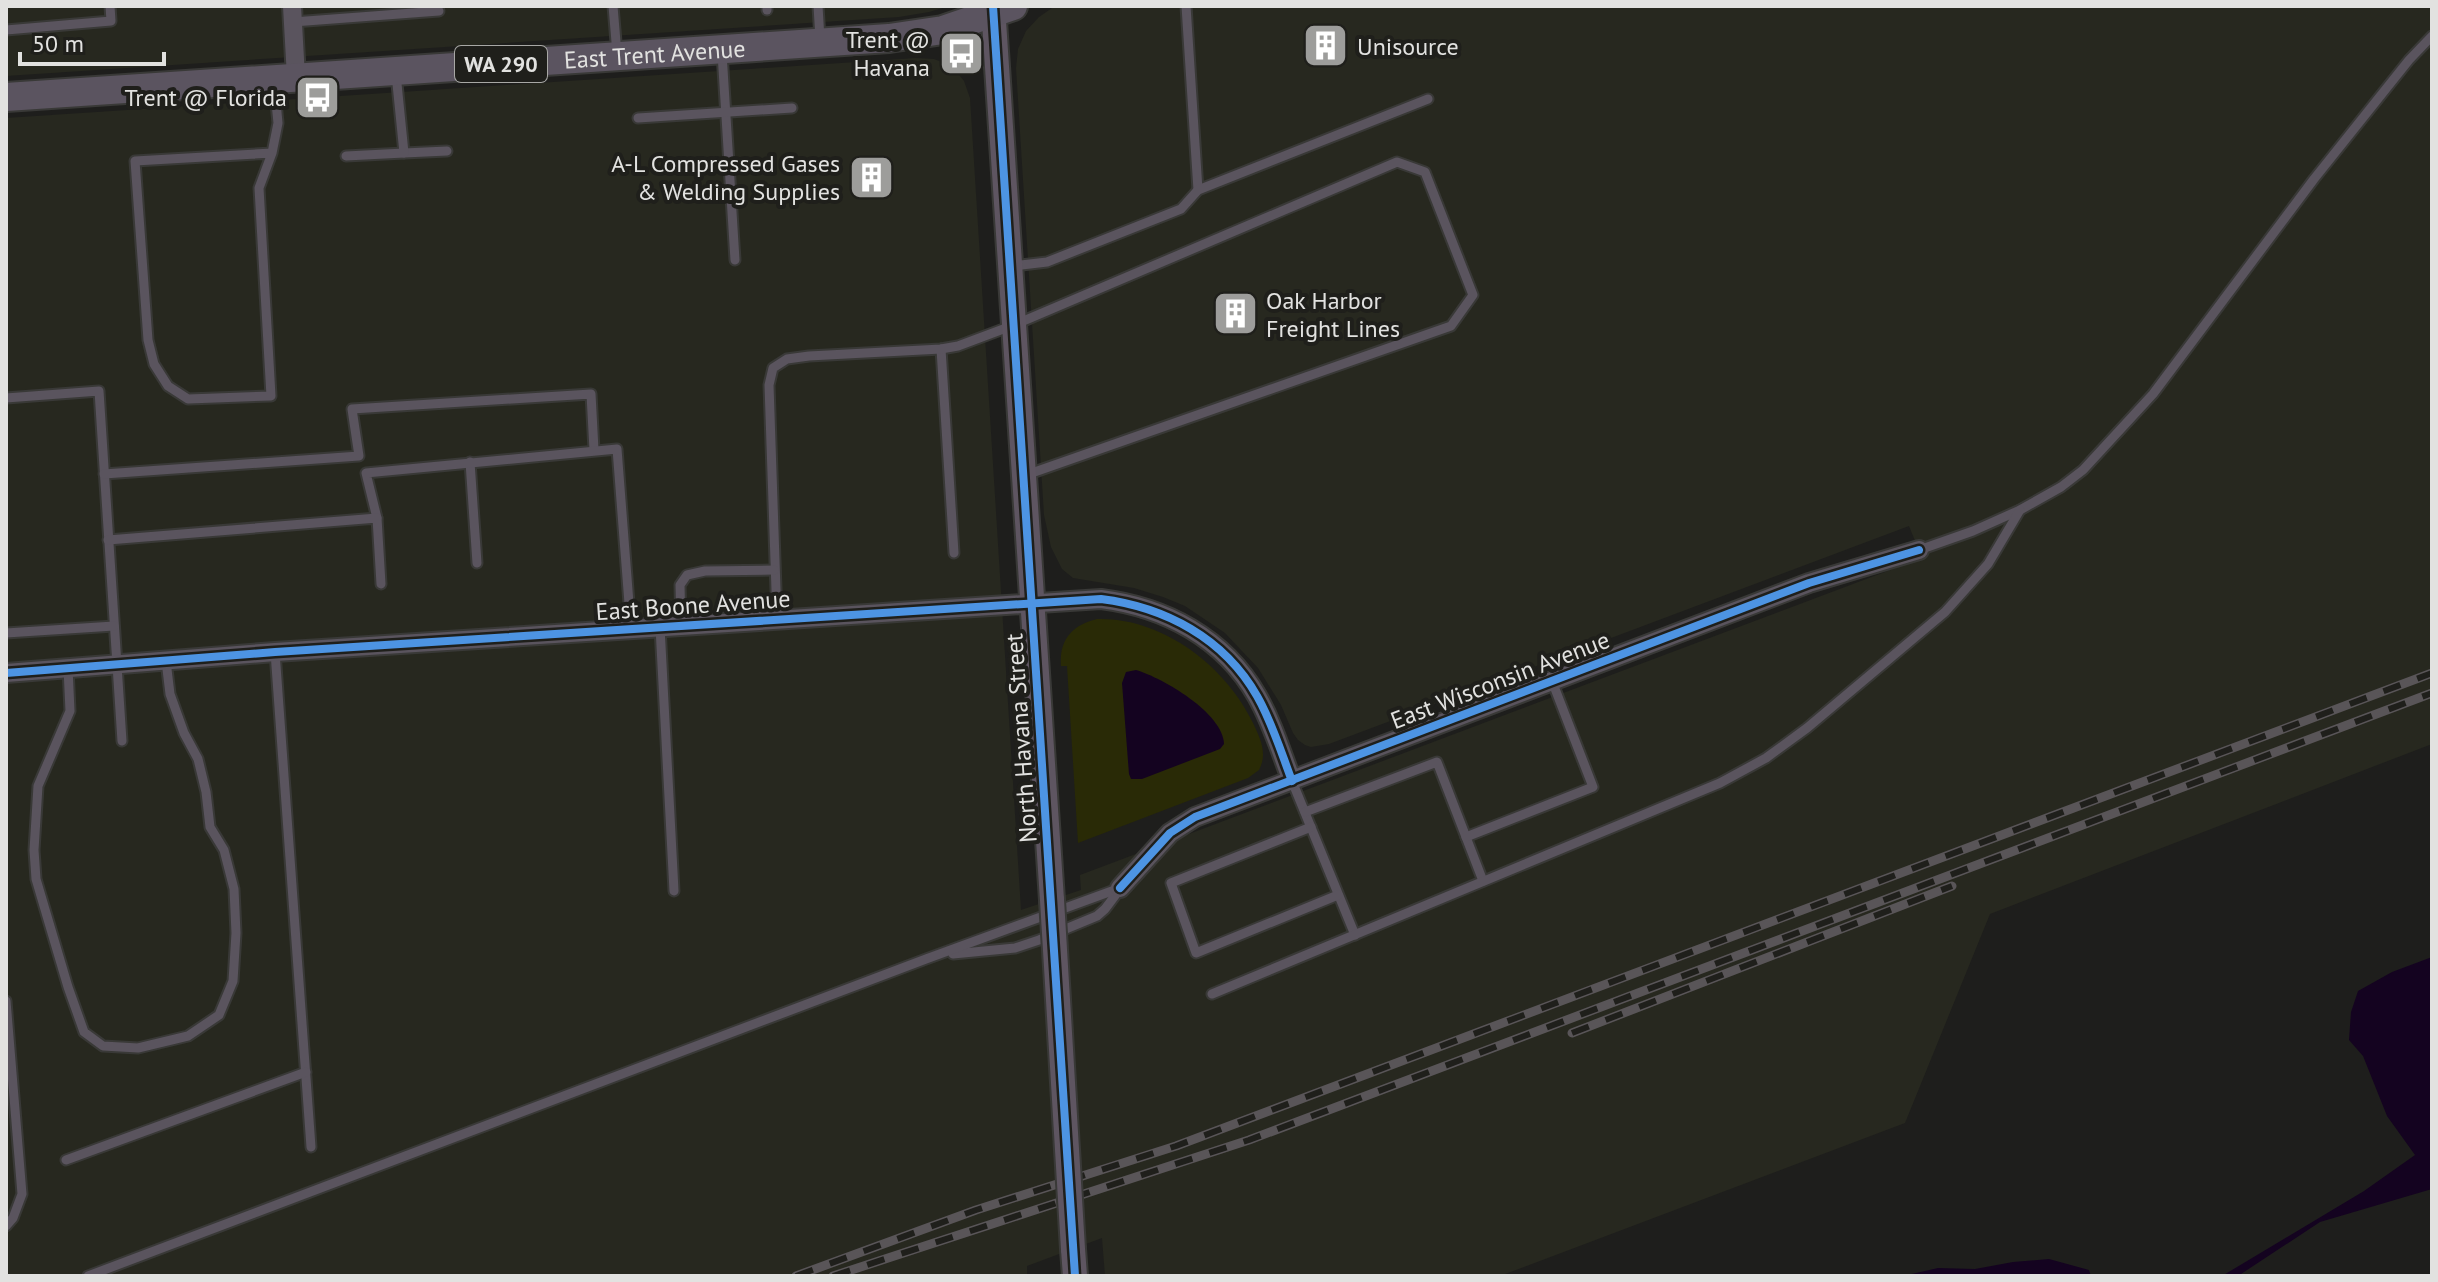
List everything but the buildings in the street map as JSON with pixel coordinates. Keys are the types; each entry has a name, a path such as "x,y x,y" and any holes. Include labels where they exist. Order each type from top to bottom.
{"main road":[{"name":"East Trent Avenue","path":"6,97 917,35 943,30 1000,9"}],"street":[{"name":"North Havana Street","path":"1000,9 1010,266 1075,1276"},
{"path":"285,78 292,14"},
{"name":"East Wisconsin Avenue","path":"1120,888 1161,841 1195,817 1809,583 1919,550"},
{"name":"East Boone Avenue","path":"6,673 275,652 1077,599 1123,602 1172,617 1194,630 1232,662 1246,679 1267,717 1292,781"}],"lane":[{"path":"6,30 111,21 110,6"},
{"path":"613,6 618,56"},
{"path":"818,6 820,43"},
{"path":"1186,6 1198,190"},
{"path":"292,14 439,11"},
{"path":"1919,550 2020,510 2073,479 2153,394 2314,179 2409,60 2432,36"},
{"path":"722,49 735,260"},
{"path":"396,70 404,153"},
{"path":"272,153 135,161 148,340 154,364 168,386 188,399 271,396 259,188 272,153 285,78"},
{"path":"1010,266 1047,262 1181,209 1198,190 1428,99"},
{"path":"638,118 792,108"},
{"path":"346,156 447,151"},
{"path":"777,619 769,385 773,368 787,359 809,356 958,346 1397,162 1425,172 1473,295 1451,326 1023,476"},
{"path":"941,349 954,553"},
{"path":"6,398 99,391 122,741"},
{"path":"381,584 377,518 359,456 352,409 591,394 594,450"},
{"path":"366,473 617,449 631,629"},
{"path":"104,474 359,456"},
{"path":"470,462 477,563"},
{"path":"1212,994 1720,783 1766,758 1807,728 1945,612 1988,564 2020,510"},
{"path":"108,540 377,518"},
{"path":"681,626 680,585 687,575 705,571 774,570"},
{"path":"6,633 114,626"},
{"path":"660,627 674,891"},
{"path":"275,652 311,1147"},
{"path":"68,668 70,711 38,786 34,850 36,879 84,1032 103,1046 138,1048 188,1036 219,1015 233,981 236,933 234,889 224,850 210,827 198,759 184,733 170,694 166,661"},
{"path":"1466,837 1593,787 1552,681"},
{"path":"1305,812 1437,762 1483,881"},
{"path":"1292,781 1355,935"},
{"path":"1311,827 1171,883 1196,953 1338,895"},
{"path":"88,1276 1120,888"},
{"path":"926,959 1015,948 1039,940 1097,916 1120,888"},
{"path":"6,1001 22,1194 13,1218 6,1226"},
{"path":"66,1160 306,1072"}],"shaded area":[{"path":"6,6 949,6 899,17 6,76"},
{"path":"1055,6 2432,6 2432,744 1990,914 1905,1123 1500,1276 1105,1276 1102,1238 1027,1266 1027,1276 6,1276 6,118 916,58 934,59 952,66 964,81 970,98 1021,910 1081,890 1080,875 1922,558 1909,526 1329,744 1305,745 1293,733 1281,705 1258,668 1225,633 1185,606 1163,597 1134,588 1073,578 1062,569 1051,547 1044,515 1016,68 1018,49 1026,31"},
{"path":"1097,619 1145,626 1168,636 1209,665 1241,702 1258,734 1263,758 1259,770 1248,778 1078,843 1067,666 1061,666 1061,657 1069,635 1081,625"},
{"path":"1136,670 1175,689 1203,709 1221,732 1224,744 1220,749 1142,779 1131,779 1122,683 1126,672"},
{"path":"2432,957 2432,1189 2320,1222 2238,1276 2222,1276 2364,1191 2415,1155 2387,1116 2363,1056 2349,1040 2351,1012 2358,991 2392,972"},
{"path":"2049,1259 2089,1270 2091,1276 1903,1276 1938,1268 1975,1269"}],"railway":[{"path":"796,1276 976,1210 1176,1146 2432,673"},
{"path":"833,1276 1249,1140 2432,693"},
{"path":"1572,1033 1952,886"}],"cycle path":[{"path":"993,6 1075,1276"},
{"path":"1120,888 1170,833 1195,817 1809,583 1919,550"},
{"path":"6,673 275,652 1101,599 1148,609 1170,618 1210,642 1228,658 1257,696 1292,781"}],"place":[{"name":"Unisource","path":"1326,46"},
{"name":"Trent @ Havana","path":"961,53"},
{"name":"Trent @ Florida","path":"318,97"},
{"name":"A-L Compressed Gases & Welding Supplies","path":"871,177"},
{"name":"Oak Harbor Freight Lines","path":"1235,314"}]}
